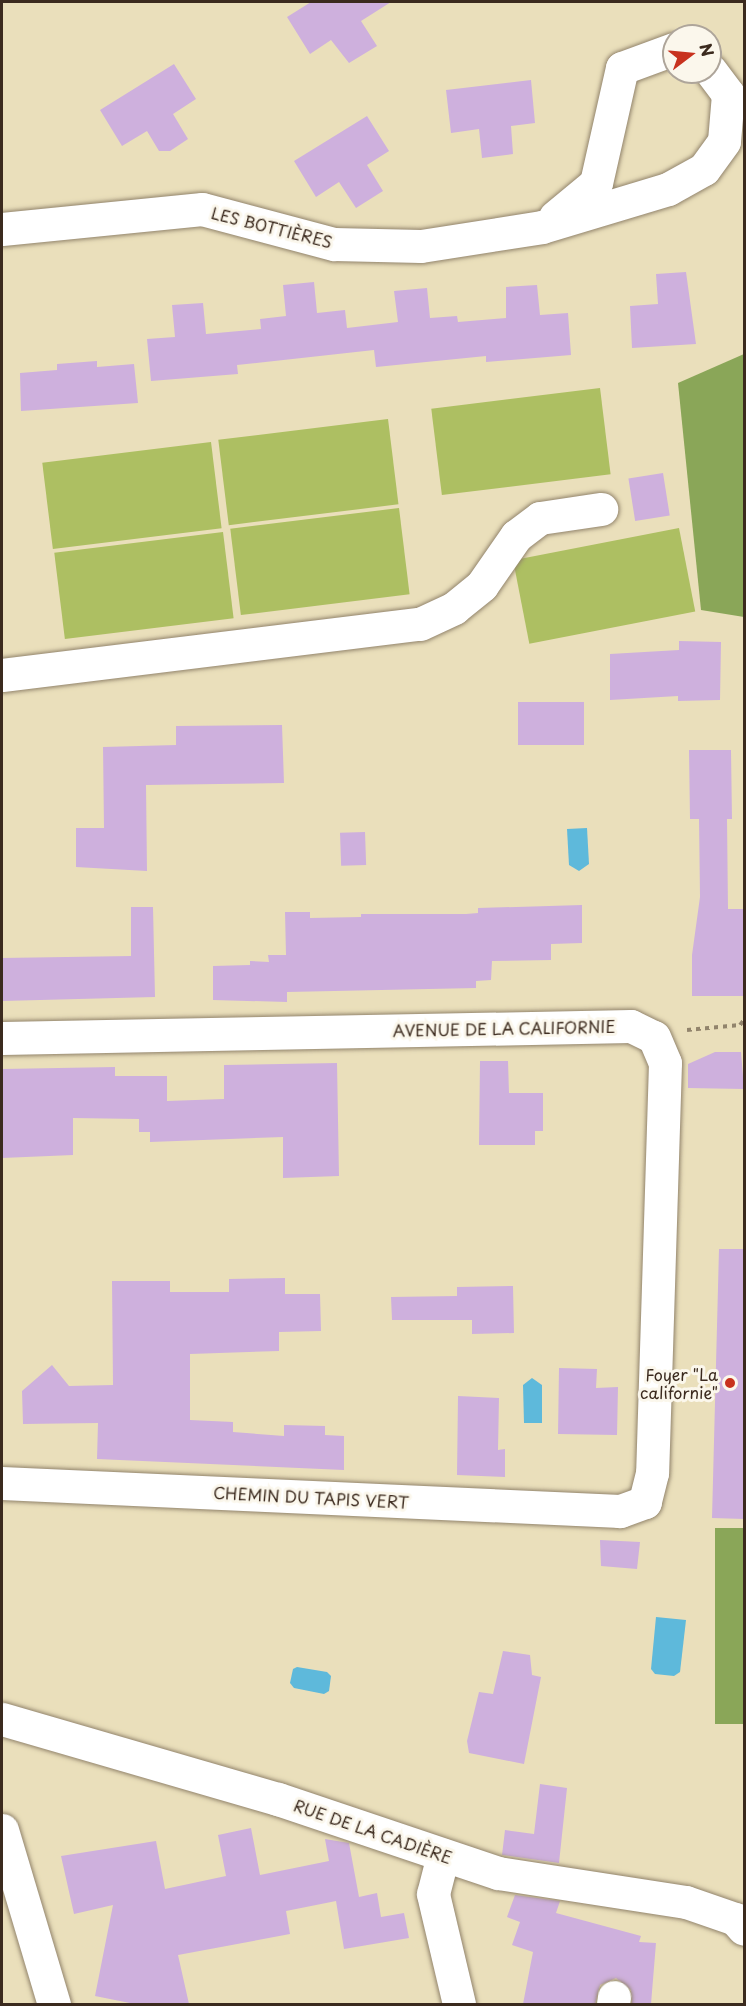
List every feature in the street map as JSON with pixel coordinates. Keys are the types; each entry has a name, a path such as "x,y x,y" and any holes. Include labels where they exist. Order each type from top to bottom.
{"street":[{"path":"542,227 596,183 622,68 662,53"},
{"name":"LES BOTTIÈRES","path":"2,229 202,209 334,244 421,246 542,227 668,189 704,169 724,141 728,93 721,84"},
{"path":"2,675 420,624 454,608 482,585 516,536 540,518 601,509"},
{"name":"AVENUE DE LA CALIFORNIE","path":"2,1038 631,1026 654,1037 665,1063 652,1473 645,1502 620,1511"},
{"name":"CHEMIN DU TAPIS VERT","path":"2,1483 620,1511"},
{"name":"RUE DE LA CADIÈRE","path":"2,1719 278,1799 498,1873 686,1902 735,1919 744,1929"},
{"path":"2,1830 54,2004"},
{"path":"443,1855 434,1894 459,2004"}],"path":[{"path":"714,1027 741,1025 744,1020"}],"green space":[{"path":"744,354 744,617 701,610 678,383"},
{"path":"600,388 611,474 442,495 431,409"},
{"path":"388,419 398,504 229,525 218,440"},
{"path":"211,442 222,528 53,549 42,463"},
{"path":"399,508 410,594 241,615 230,529"},
{"path":"679,528 695,611 529,644 513,560"},
{"path":"223,532 234,618 65,639 54,553"},
{"path":"715,1528 744,1528 744,1724 715,1724"}],"water":[{"path":"587,828 589,864 579,871 569,865 567,829"},
{"path":"532,1378 542,1385 542,1423 524,1423 523,1385"},
{"path":"656,1617 686,1620 680,1672 674,1676 655,1674 651,1669"},
{"path":"297,1667 327,1672 331,1676 329,1691 324,1694 294,1688 290,1683 293,1669"}],"building":[{"path":"311,2 391,2 361,21 377,46 349,63 331,40 310,54 287,17"},
{"path":"174,64 196,99 173,114 188,139 170,151 159,151 147,131 122,146 100,110"},
{"path":"531,80 535,123 511,126 513,154 482,158 479,129 451,133 446,90"},
{"path":"367,116 389,151 367,165 383,191 356,208 339,182 316,197 294,161"},
{"path":"686,272 696,344 632,348 630,306 658,304 656,274"},
{"path":"314,282 317,313 345,310 347,328 398,322 394,291 427,288 430,318 457,316 458,322 506,318 506,287 537,285 540,315 568,313 571,355 486,362 486,356 376,367 374,350 237,365 238,374 151,381 147,339 175,337 172,305 203,303 206,334 261,329 260,319 286,316 283,285"},
{"path":"97,361 97,367 134,364 138,403 21,411 20,373 57,370 57,364"},
{"path":"663,473 670,515 635,521 628,478"},
{"path":"679,641 721,642 720,700 678,701 678,696 610,700 610,654 679,650"},
{"path":"518,702 584,702 584,745 518,745"},
{"path":"282,725 284,783 146,785 147,871 76,867 76,828 104,828 103,747 176,745 176,726"},
{"path":"689,750 731,750 732,819 727,819 728,909 744,909 744,996 692,996 692,955 700,897 699,819 690,819"},
{"path":"365,832 366,865 341,866 340,833"},
{"path":"582,905 582,943 551,944 551,960 492,961 491,980 476,981 476,988 287,992 287,1002 213,1000 213,966 250,965 250,961 269,962 268,955 286,955 285,912 310,912 310,918 361,917 361,914 466,914 478,913 478,908"},
{"path":"131,907 153,907 155,997 2,1001 2,958 131,956"},
{"path":"715,1052 741,1052 744,1089 688,1088 688,1064"},
{"path":"480,1061 508,1061 509,1093 543,1093 543,1131 535,1131 535,1145 479,1145"},
{"path":"337,1063 339,1176 283,1178 283,1137 150,1142 150,1132 139,1132 139,1119 73,1118 73,1155 2,1158 2,1069 115,1067 115,1076 167,1076 167,1101 224,1099 224,1065"},
{"name":"Foyer \"La californie\"","path":"719,1249 744,1249 744,1519 712,1518"},
{"path":"285,1278 285,1294 320,1294 321,1331 279,1332 279,1351 190,1354 190,1420 233,1422 233,1432 284,1436 284,1425 325,1426 325,1435 344,1436 344,1470 97,1459 98,1423 23,1424 22,1391 52,1365 69,1386 113,1385 112,1281 170,1281 170,1292 229,1292 229,1279"},
{"path":"513,1286 514,1333 472,1334 472,1320 392,1320 391,1297 457,1296 457,1287"},
{"path":"559,1368 597,1369 596,1388 618,1387 617,1435 558,1434"},
{"path":"458,1396 499,1398 498,1450 505,1449 505,1477 457,1475"},
{"path":"600,1540 640,1542 637,1569 601,1566"},
{"path":"503,1651 530,1655 532,1675 541,1677 524,1764 469,1753 467,1741 479,1692 493,1694"},
{"path":"540,1784 567,1788 559,1863 502,1855 505,1830 534,1834"},
{"path":"251,1828 260,1875 329,1861 325,1839 349,1843 359,1897 377,1893 381,1917 404,1913 409,1938 344,1949 336,1901 286,1911 290,1934 178,1955 189,2004 135,2004 95,1996 113,1905 74,1914 61,1856 156,1841 165,1889 226,1876 218,1835"},
{"path":"515,1895 560,1901 556,1913 641,1936 639,1942 656,1943 651,2004 632,2004 631,1990 616,1978 600,1985 595,2004 523,2004 533,1952 512,1945 520,1922 507,1917"}],"place":[{"name":"Foyer \"La californie\"","path":"730,1383"}]}
